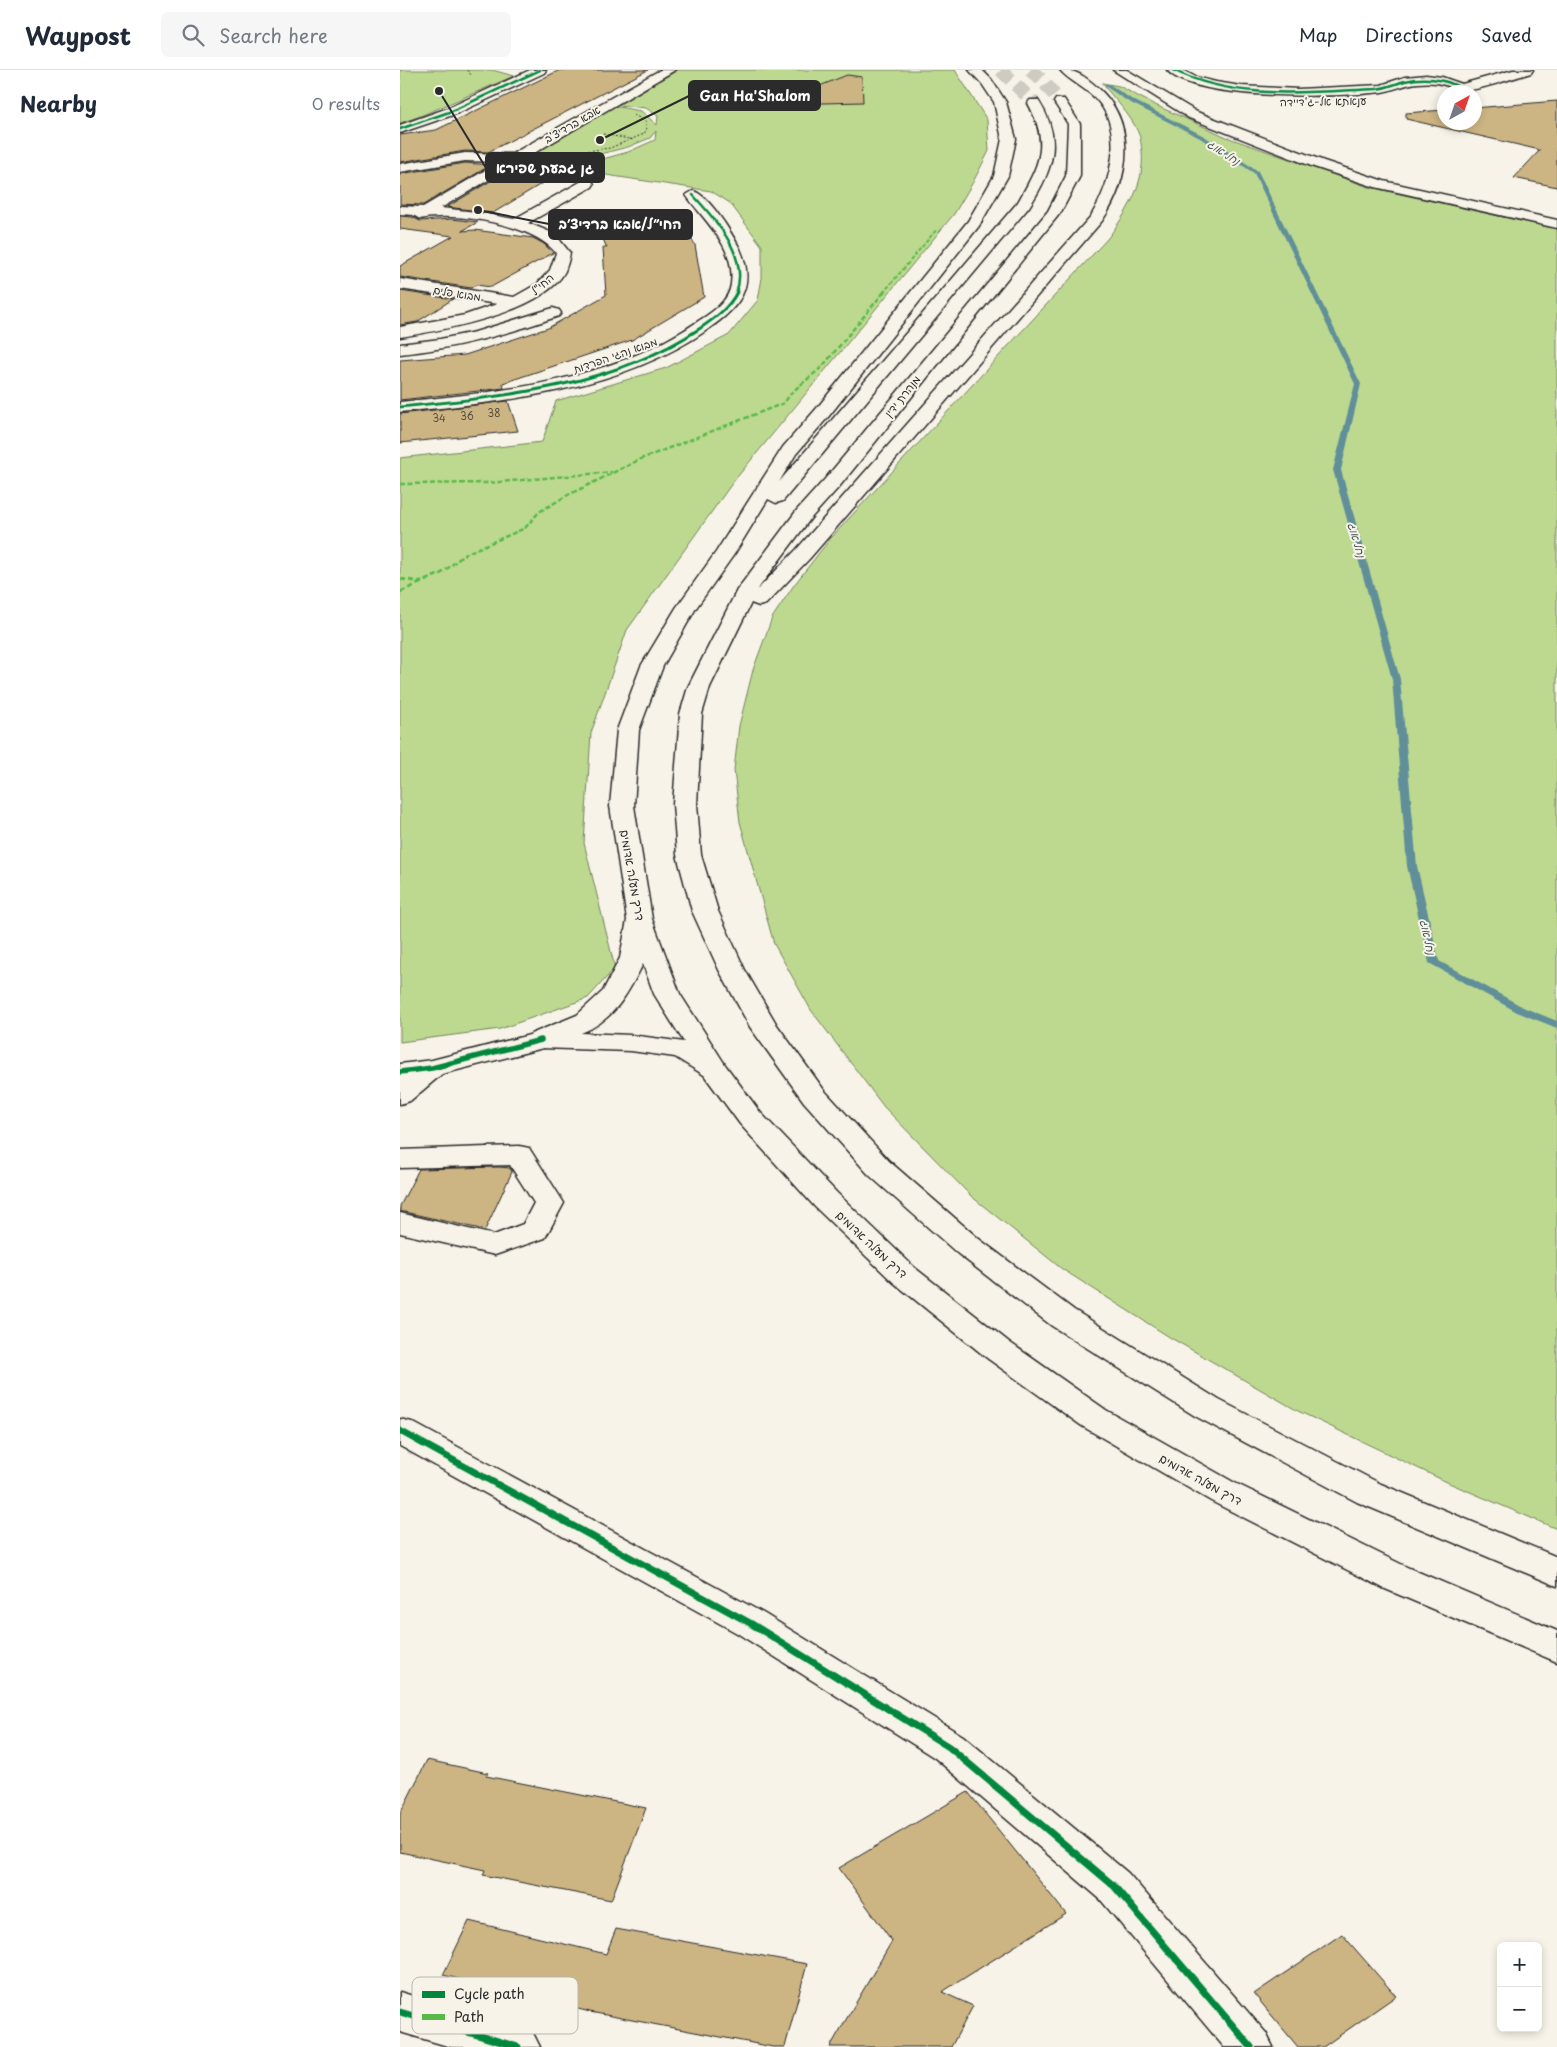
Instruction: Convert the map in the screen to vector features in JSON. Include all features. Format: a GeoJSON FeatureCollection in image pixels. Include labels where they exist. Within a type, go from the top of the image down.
{"type":"FeatureCollection","features":[{"type":"Feature","properties":{"kind":"main road"},"geometry":{"type":"LineString","coordinates":[[505,70],[534,73]]}},
{"type":"Feature","properties":{"kind":"main road","name":"אבא ברדיצ'ב"},"geometry":{"type":"LineString","coordinates":[[400,225],[425,212],[513,158],[669,70]]}},
{"type":"Feature","properties":{"kind":"main road"},"geometry":{"type":"LineString","coordinates":[[725,553],[789,451],[823,412],[974,223],[1000,176],[1009,139],[1000,102],[987,82],[975,70]]}},
{"type":"Feature","properties":{"kind":"main road"},"geometry":{"type":"LineString","coordinates":[[1066,70],[1100,97],[1110,109],[1116,124],[1118,156],[1116,175],[1107,202],[1096,218],[835,518],[740,622],[699,688],[691,714],[685,804],[689,855],[705,911],[732,970],[764,1027],[814,1096],[879,1168],[968,1246],[1063,1318],[1207,1408],[1369,1493],[1557,1572]]}},
{"type":"Feature","properties":{"kind":"main road"},"geometry":{"type":"LineString","coordinates":[[1119,70],[1193,115],[1319,164],[1380,184],[1557,224]]}},
{"type":"Feature","properties":{"kind":"main road","name":"ענאתא אל-ג'דיידה"},"geometry":{"type":"LineString","coordinates":[[1137,70],[1234,91],[1275,92],[1358,90],[1396,78],[1439,81],[1468,78],[1502,70]]}},
{"type":"Feature","properties":{"kind":"main road","name":"ענאתא אל-ג'דיידה"},"geometry":{"type":"LineString","coordinates":[[1173,70],[1196,80],[1220,86],[1275,92]]}},
{"type":"Feature","properties":{"kind":"main road","name":"ענאתא אל-ג'דיידה"},"geometry":{"type":"LineString","coordinates":[[1191,70],[1232,84],[1262,88],[1358,90]]}},
{"type":"Feature","properties":{"kind":"main road"},"geometry":{"type":"LineString","coordinates":[[1209,70],[1257,83],[1296,85],[1366,85],[1386,78],[1396,78]]}},
{"type":"Feature","properties":{"kind":"main road"},"geometry":{"type":"LineString","coordinates":[[1418,70],[1420,73],[1439,81],[1454,85]]}},
{"type":"Feature","properties":{"kind":"main road"},"geometry":{"type":"LineString","coordinates":[[1476,85],[1527,70]]}},
{"type":"Feature","properties":{"kind":"main road"},"geometry":{"type":"LineString","coordinates":[[400,129],[452,111],[534,73]]}},
{"type":"Feature","properties":{"kind":"main road","name":"ענאתא אל-ג'דיידה"},"geometry":{"type":"LineString","coordinates":[[1159,75],[1179,84],[1199,89]]}},
{"type":"Feature","properties":{"kind":"main road","name":"ענאתא אל-ג'דיידה"},"geometry":{"type":"LineString","coordinates":[[1174,84],[1250,99],[1288,103],[1354,102],[1404,96],[1398,91],[1396,78]]}},
{"type":"Feature","properties":{"kind":"main road","name":"מנהרת ידין"},"geometry":{"type":"LineString","coordinates":[[699,688],[747,590],[804,514],[832,483],[1054,212],[1073,176],[1074,124],[1060,102]]}},
{"type":"Feature","properties":{"kind":"main road"},"geometry":{"type":"LineString","coordinates":[[725,553],[792,479],[1024,204],[1038,179],[1048,151],[1048,132],[1044,119],[1034,103]]}},
{"type":"Feature","properties":{"kind":"main road"},"geometry":{"type":"LineString","coordinates":[[400,168],[465,157],[513,158]]}},
{"type":"Feature","properties":{"kind":"main road"},"geometry":{"type":"LineString","coordinates":[[515,224],[587,184]]}},
{"type":"Feature","properties":{"kind":"main road","name":"מבוא נהגי הפרדות"},"geometry":{"type":"LineString","coordinates":[[400,406],[516,393],[587,377],[641,359],[691,335],[724,310],[735,296],[739,284],[739,270],[732,250],[720,227],[693,195]]}},
{"type":"Feature","properties":{"kind":"main road","name":"החי\"ל"},"geometry":{"type":"LineString","coordinates":[[400,210],[472,216],[515,224],[546,235],[563,253],[562,260],[549,281],[540,289],[515,302],[451,323],[400,332]]}},
{"type":"Feature","properties":{"kind":"main road","name":"מבוא פלים"},"geometry":{"type":"LineString","coordinates":[[400,284],[515,302]]}},
{"type":"Feature","properties":{"kind":"main road"},"geometry":{"type":"LineString","coordinates":[[400,349],[462,342],[553,314]]}},
{"type":"Feature","properties":{"kind":"main road","name":"דרך מעלה אדומים"},"geometry":{"type":"LineString","coordinates":[[725,553],[686,608],[652,666],[628,730],[622,806],[639,919],[667,994],[714,1069],[752,1120],[826,1200],[904,1275],[998,1350],[1094,1418],[1223,1492],[1379,1569],[1557,1647]]}},
{"type":"Feature","properties":{"kind":"main road"},"geometry":{"type":"LineString","coordinates":[[400,1072],[432,1068],[541,1040],[587,1021],[614,996],[633,958],[639,919]]}},
{"type":"Feature","properties":{"kind":"main road"},"geometry":{"type":"LineString","coordinates":[[541,1040],[631,1043],[682,1050],[714,1069]]}},
{"type":"Feature","properties":{"kind":"main road"},"geometry":{"type":"LineString","coordinates":[[400,1095],[432,1068]]}},
{"type":"Feature","properties":{"kind":"main road"},"geometry":{"type":"LineString","coordinates":[[400,1159],[519,1155],[549,1204],[534,1231],[495,1245],[400,1223]]}},
{"type":"Feature","properties":{"kind":"main road"},"geometry":{"type":"LineString","coordinates":[[400,1431],[750,1623],[949,1747],[1114,1886],[1251,2047]]}},
{"type":"Feature","properties":{"kind":"main road"},"geometry":{"type":"LineString","coordinates":[[400,2012],[412,2016]]}},
{"type":"Feature","properties":{"kind":"main road"},"geometry":{"type":"LineString","coordinates":[[474,2034],[518,2047]]}},
{"type":"Feature","properties":{"kind":"green space"},"geometry":{"type":"Polygon","coordinates":[[[400,70],[492,70],[514,76],[400,123],[400,70]]]}},
{"type":"Feature","properties":{"kind":"green space"},"geometry":{"type":"Polygon","coordinates":[[[678,70],[955,70],[987,120],[989,151],[954,214],[733,482],[627,630],[591,733],[584,843],[615,968],[588,998],[500,1029],[400,1042],[400,458],[542,442],[556,401],[666,368],[729,335],[758,300],[762,278],[762,246],[730,203],[711,191],[580,171],[592,162],[628,152],[655,140],[656,131],[650,138],[628,147],[576,160],[556,170],[514,166],[613,106],[641,111],[657,125],[658,116],[646,108],[618,105],[678,70]]]}},
{"type":"Feature","properties":{"kind":"green space"},"geometry":{"type":"Polygon","coordinates":[[[1102,83],[1119,86],[1153,104],[1229,138],[1369,187],[1557,229],[1557,1529],[1449,1483],[1298,1411],[1171,1338],[1062,1269],[971,1196],[884,1107],[811,1010],[774,944],[740,822],[734,770],[739,726],[753,670],[772,618],[794,585],[830,539],[1108,238],[1122,218],[1138,187],[1141,175],[1141,142],[1131,119],[1102,83]]]}},
{"type":"Feature","properties":{"kind":"building"},"geometry":{"type":"Polygon","coordinates":[[[560,70],[648,70],[488,152],[465,151],[400,162],[400,135],[436,130],[560,70]]]}},
{"type":"Feature","properties":{"kind":"building"},"geometry":{"type":"Polygon","coordinates":[[[847,75],[862,77],[863,102],[783,104],[782,101],[847,75]]]}},
{"type":"Feature","properties":{"kind":"building"},"geometry":{"type":"Polygon","coordinates":[[[1557,101],[1557,187],[1514,178],[1540,150],[1454,130],[1482,130],[1482,107],[1557,101]]]}},
{"type":"Feature","properties":{"kind":"building"},"geometry":{"type":"Polygon","coordinates":[[[1437,111],[1437,126],[1406,119],[1406,113],[1437,111]]]}},
{"type":"Feature","properties":{"kind":"building"},"geometry":{"type":"Polygon","coordinates":[[[465,163],[491,165],[423,205],[400,204],[400,174],[465,163]]]}},
{"type":"Feature","properties":{"kind":"building"},"geometry":{"type":"Polygon","coordinates":[[[514,167],[561,172],[493,213],[447,207],[514,167]]]}},
{"type":"Feature","properties":{"kind":"building"},"geometry":{"type":"Polygon","coordinates":[[[679,214],[695,245],[704,297],[632,340],[503,383],[504,388],[400,400],[400,360],[465,355],[548,328],[606,295],[603,247],[607,248],[602,237],[601,220],[679,214]]]}},
{"type":"Feature","properties":{"kind":"building"},"geometry":{"type":"Polygon","coordinates":[[[400,216],[412,217],[420,221],[452,219],[478,222],[462,231],[475,230],[533,238],[544,244],[553,253],[491,287],[476,285],[471,288],[400,277],[400,266],[453,236],[400,229],[400,216]]]}},
{"type":"Feature","properties":{"kind":"building"},"geometry":{"type":"Polygon","coordinates":[[[400,291],[453,299],[417,322],[400,325],[400,291]]]}},
{"type":"Feature","properties":{"kind":"building"},"geometry":{"type":"Polygon","coordinates":[[[508,401],[518,431],[400,443],[400,414],[508,401]]]}},
{"type":"Feature","properties":{"kind":"building"},"geometry":{"type":"Polygon","coordinates":[[[510,1168],[512,1172],[485,1230],[400,1211],[400,1206],[419,1169],[510,1168]]]}},
{"type":"Feature","properties":{"kind":"building"},"geometry":{"type":"Polygon","coordinates":[[[427,1760],[488,1773],[486,1776],[646,1808],[611,1900],[483,1875],[485,1870],[400,1852],[400,1814],[427,1760]]]}},
{"type":"Feature","properties":{"kind":"building"},"geometry":{"type":"Polygon","coordinates":[[[968,1792],[1066,1914],[942,1992],[973,2006],[951,2047],[830,2047],[892,1941],[839,1868],[968,1792]]]}},
{"type":"Feature","properties":{"kind":"building"},"geometry":{"type":"Polygon","coordinates":[[[469,1921],[606,1954],[616,1929],[807,1964],[785,2047],[773,2047],[578,2009],[578,1977],[451,1977],[443,1975],[469,1921]]]}},
{"type":"Feature","properties":{"kind":"building"},"geometry":{"type":"Polygon","coordinates":[[[1342,1934],[1396,1996],[1323,2047],[1298,2047],[1254,1994],[1342,1934]]]}},
{"type":"Feature","properties":{"kind":"waterway","name":"נחל אוג"},"geometry":{"type":"LineString","coordinates":[[1107,85],[1129,100],[1202,137],[1256,172],[1358,384],[1337,470],[1396,679],[1412,866],[1434,963],[1521,1010],[1557,1025]]}},
{"type":"Feature","properties":{"kind":"tunnel"},"geometry":{"type":"LineString","coordinates":[[1001,70],[1034,103]]}},
{"type":"Feature","properties":{"kind":"tunnel"},"geometry":{"type":"LineString","coordinates":[[1030,70],[1043,81],[1060,102]]}},
{"type":"Feature","properties":{"kind":"marked path"},"geometry":{"type":"LineString","coordinates":[[400,592],[442,573],[465,554],[525,528],[539,512],[566,496],[641,459],[784,403],[792,392],[822,367],[925,241],[937,229]]}},
{"type":"Feature","properties":{"kind":"marked path"},"geometry":{"type":"LineString","coordinates":[[400,484],[488,483],[612,472]]}},
{"type":"Feature","properties":{"kind":"marked path"},"geometry":{"type":"LineString","coordinates":[[400,579],[422,582]]}},
{"type":"Feature","properties":{"kind":"cycle path"},"geometry":{"type":"LineString","coordinates":[[400,129],[452,111],[540,70]]}},
{"type":"Feature","properties":{"kind":"cycle path"},"geometry":{"type":"LineString","coordinates":[[1173,70],[1192,79],[1215,86],[1269,92],[1325,92],[1378,89],[1419,79],[1442,80],[1456,85]]}},
{"type":"Feature","properties":{"kind":"cycle path"},"geometry":{"type":"LineString","coordinates":[[400,407],[521,392],[606,372],[646,358],[682,340],[713,319],[726,308],[736,294],[739,283],[739,271],[736,259],[725,235],[693,195]]}},
{"type":"Feature","properties":{"kind":"cycle path"},"geometry":{"type":"LineString","coordinates":[[400,1072],[432,1068],[541,1040]]}},
{"type":"Feature","properties":{"kind":"cycle path"},"geometry":{"type":"LineString","coordinates":[[400,1431],[750,1623],[949,1747],[1114,1886],[1251,2047]]}},
{"type":"Feature","properties":{"kind":"cycle path"},"geometry":{"type":"LineString","coordinates":[[400,2012],[412,2016]]}},
{"type":"Feature","properties":{"kind":"cycle path"},"geometry":{"type":"LineString","coordinates":[[474,2034],[518,2047]]}},
{"type":"Feature","properties":{"kind":"place","name":"גן גבעת שפירא"},"geometry":{"type":"Point","coordinates":[439,91]}},
{"type":"Feature","properties":{"kind":"place","name":"Gan Ha'Shalom"},"geometry":{"type":"Point","coordinates":[600,140]}},
{"type":"Feature","properties":{"kind":"place","name":"החי״ל/אבא ברדיצ׳ב"},"geometry":{"type":"Point","coordinates":[478,210]}}]}
